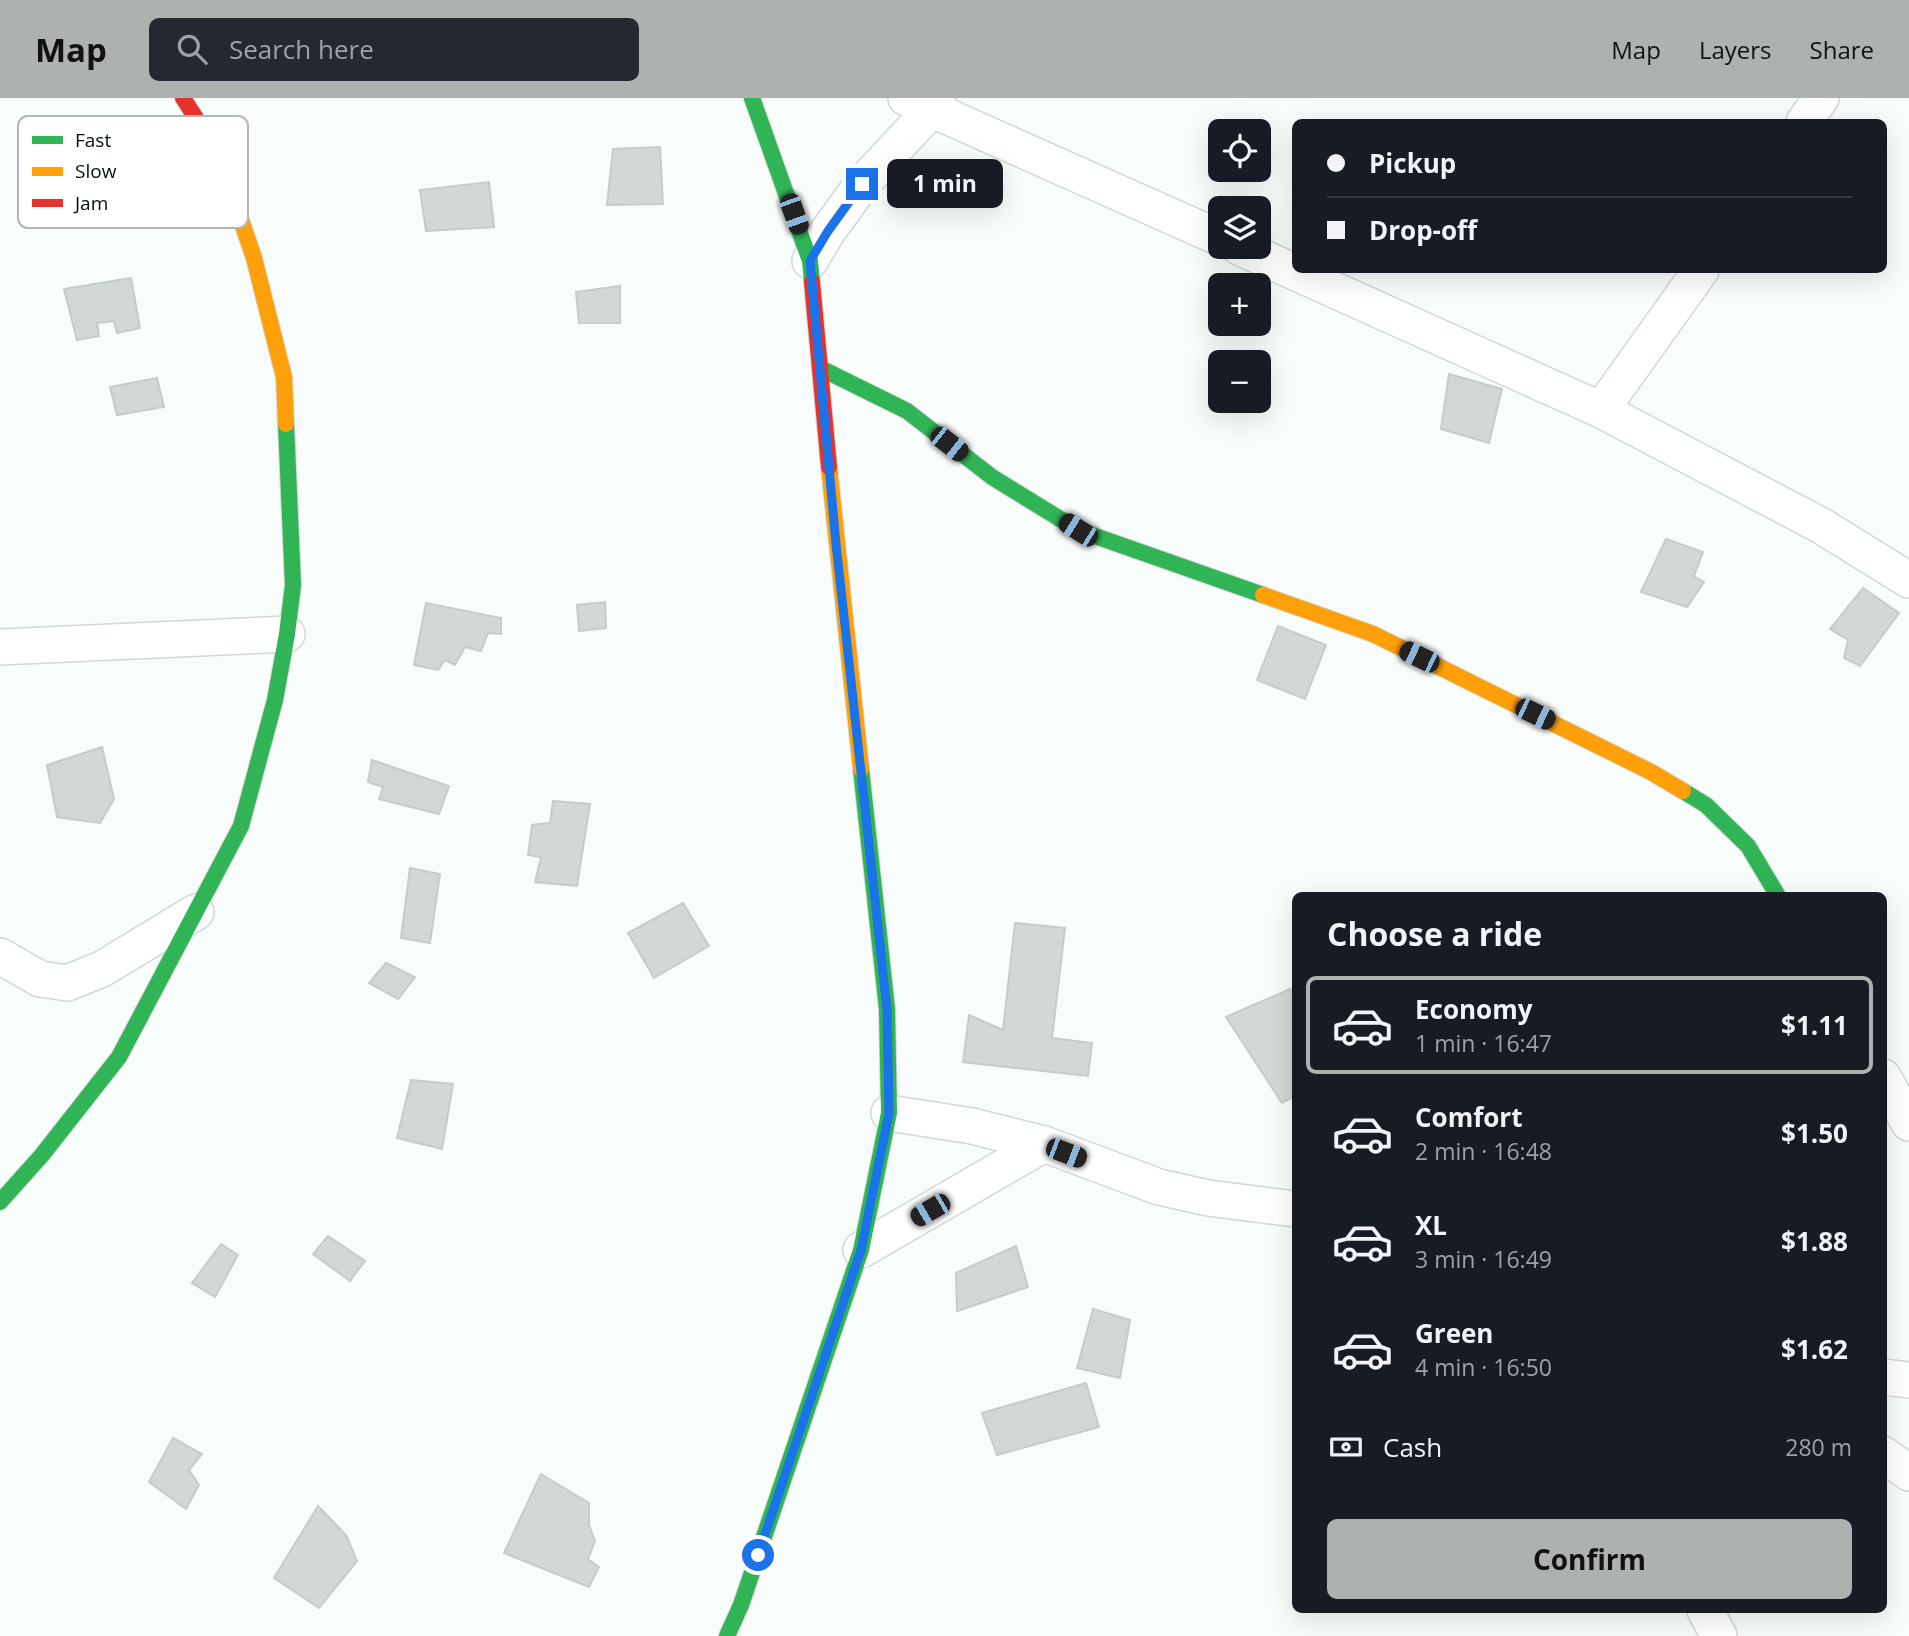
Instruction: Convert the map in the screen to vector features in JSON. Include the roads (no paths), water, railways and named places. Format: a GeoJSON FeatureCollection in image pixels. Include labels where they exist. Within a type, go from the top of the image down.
{"type":"FeatureCollection","features":[{"type":"Feature","properties":{"kind":"street"},"geometry":{"type":"LineString","coordinates":[[183,98],[195,116]]}},
{"type":"Feature","properties":{"kind":"street"},"geometry":{"type":"LineString","coordinates":[[727,1636],[741,1605],[861,1250],[889,1113],[887,1009],[838,558],[810,261],[752,98]]}},
{"type":"Feature","properties":{"kind":"street"},"geometry":{"type":"LineString","coordinates":[[1806,119],[1821,98]]}},
{"type":"Feature","properties":{"kind":"street"},"geometry":{"type":"LineString","coordinates":[[810,261],[862,184],[926,102],[1208,232]]}},
{"type":"Feature","properties":{"kind":"street"},"geometry":{"type":"LineString","coordinates":[[0,1202],[42,1155],[119,1058],[241,826],[275,700],[293,585],[284,377],[244,228]]}},
{"type":"Feature","properties":{"kind":"street"},"geometry":{"type":"LineString","coordinates":[[1266,259],[1292,271]]}},
{"type":"Feature","properties":{"kind":"street"},"geometry":{"type":"LineString","coordinates":[[1297,273],[1601,410],[1820,524],[1909,580]]}},
{"type":"Feature","properties":{"kind":"street"},"geometry":{"type":"LineString","coordinates":[[1601,410],[1699,273]]}},
{"type":"Feature","properties":{"kind":"street"},"geometry":{"type":"LineString","coordinates":[[820,368],[907,411],[992,477],[1078,530],[1373,634],[1651,772],[1706,805],[1748,846],[1776,892]]}},
{"type":"Feature","properties":{"kind":"street"},"geometry":{"type":"LineString","coordinates":[[0,648],[287,634]]}},
{"type":"Feature","properties":{"kind":"street"},"geometry":{"type":"LineString","coordinates":[[0,956],[40,979],[67,983],[103,969],[196,912]]}},
{"type":"Feature","properties":{"kind":"street"},"geometry":{"type":"LineString","coordinates":[[1887,1084],[1909,1123]]}},
{"type":"Feature","properties":{"kind":"street"},"geometry":{"type":"LineString","coordinates":[[889,1113],[972,1126],[1044,1144],[1159,1187],[1208,1198],[1292,1209]]}},
{"type":"Feature","properties":{"kind":"street"},"geometry":{"type":"LineString","coordinates":[[861,1250],[1044,1144]]}},
{"type":"Feature","properties":{"kind":"street"},"geometry":{"type":"LineString","coordinates":[[1887,1377],[1909,1380]]}},
{"type":"Feature","properties":{"kind":"street"},"geometry":{"type":"LineString","coordinates":[[1887,1457],[1909,1473]]}},
{"type":"Feature","properties":{"kind":"street"},"geometry":{"type":"LineString","coordinates":[[1707,1613],[1719,1636]]}}]}
